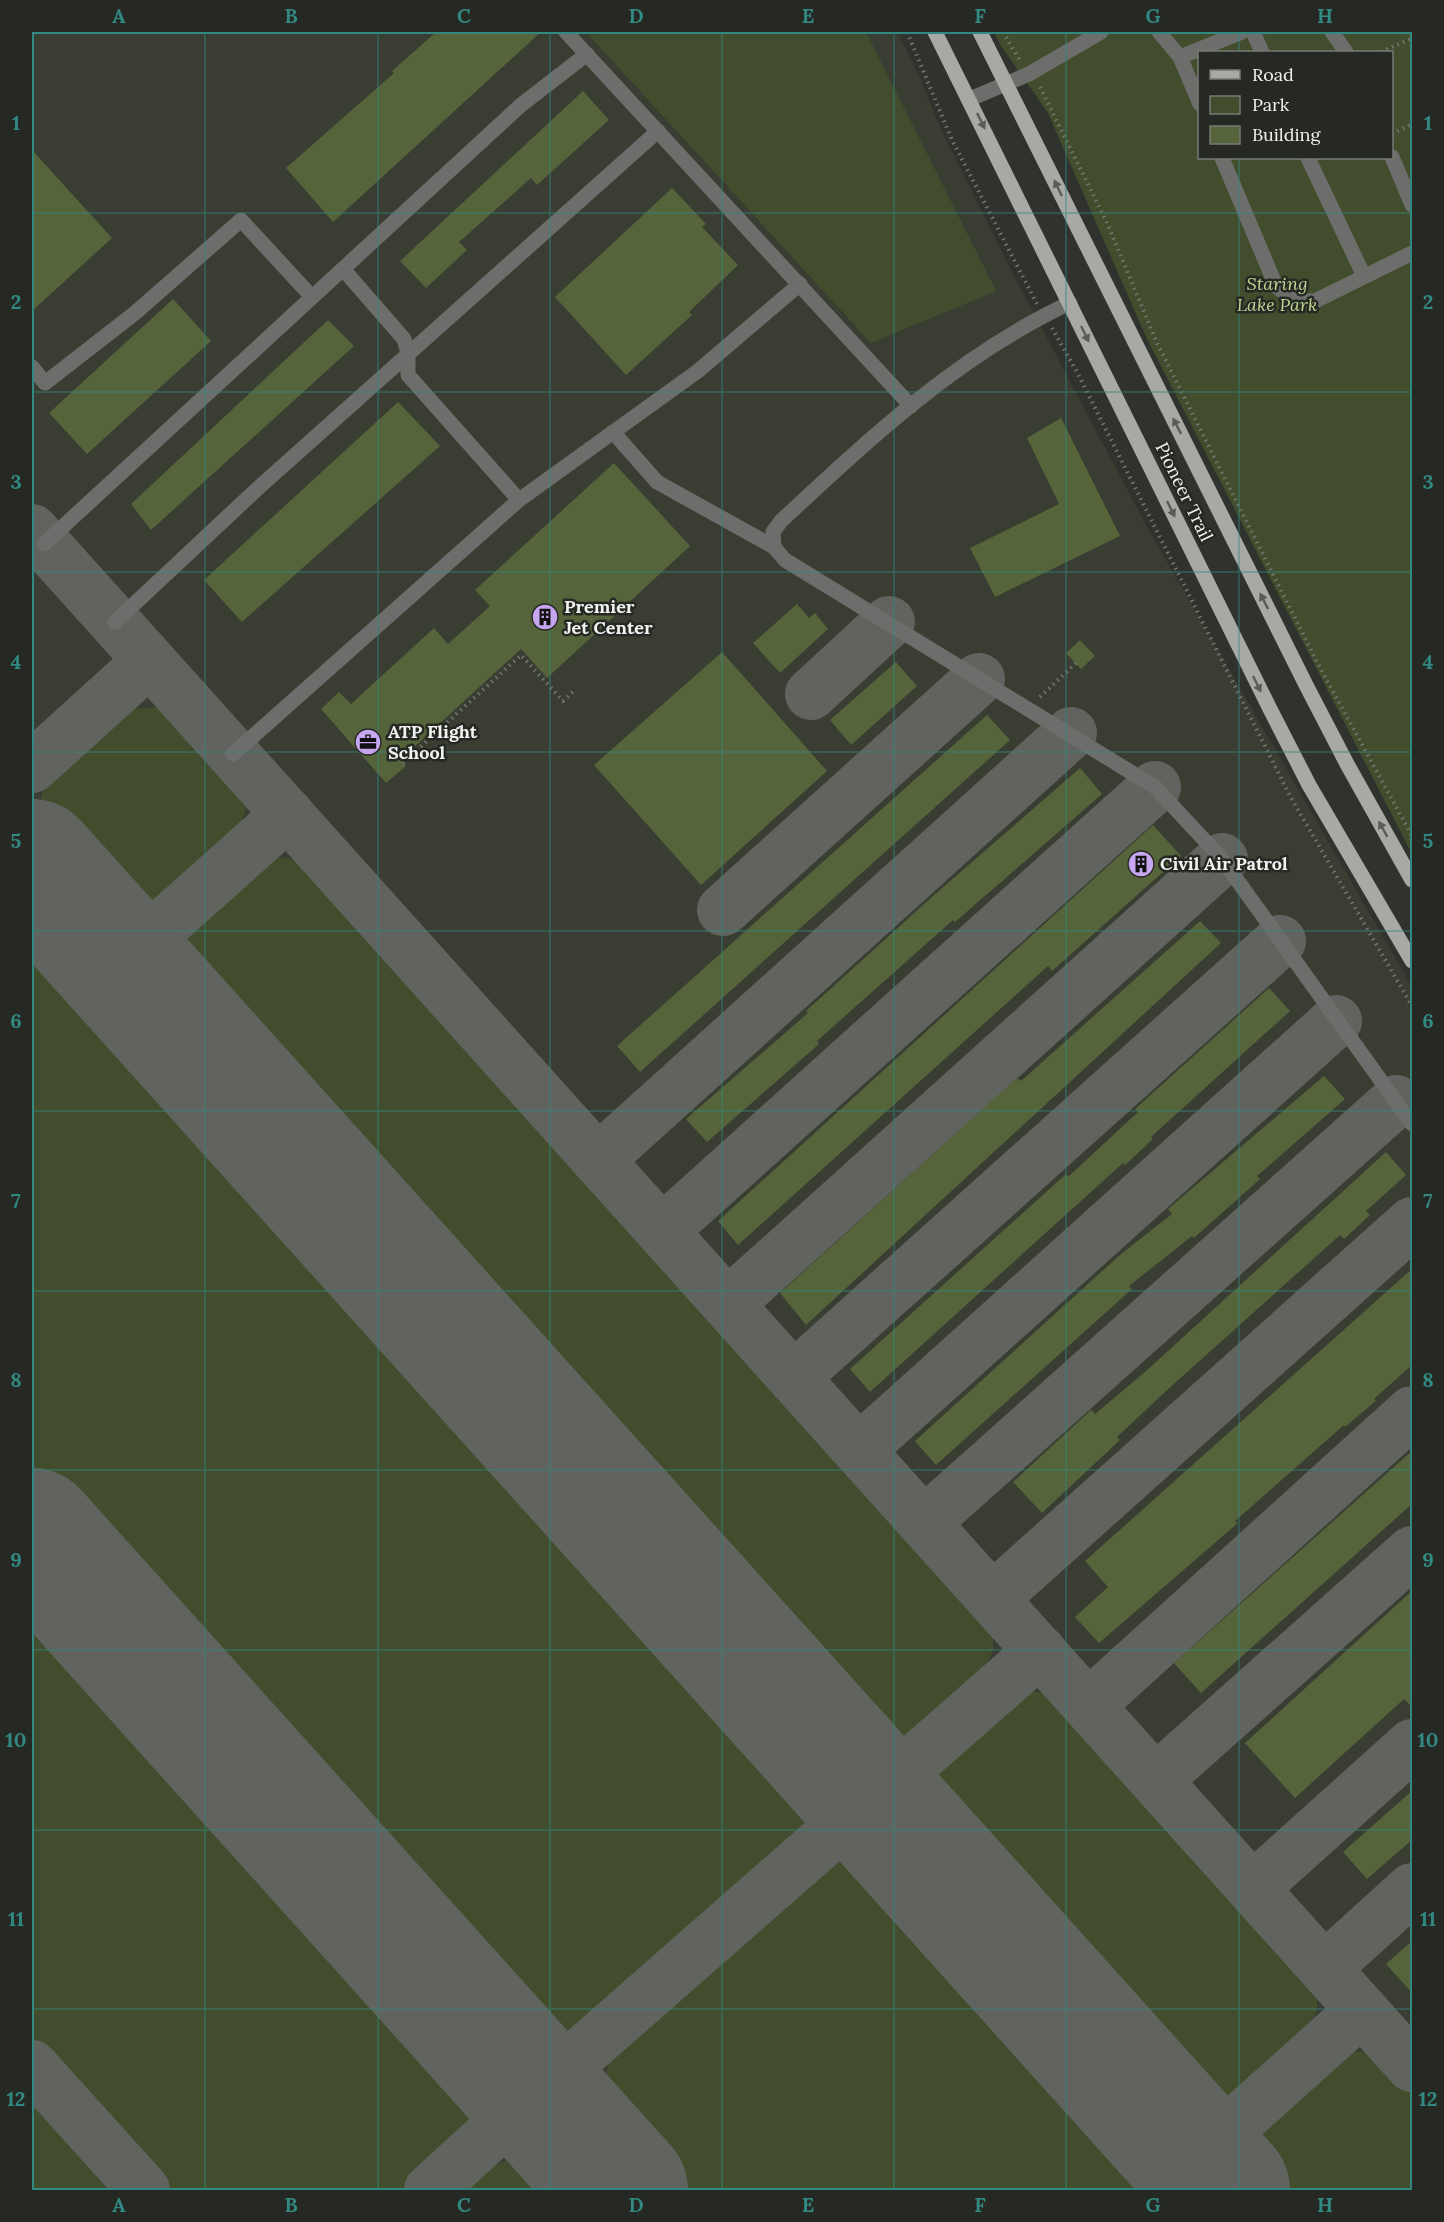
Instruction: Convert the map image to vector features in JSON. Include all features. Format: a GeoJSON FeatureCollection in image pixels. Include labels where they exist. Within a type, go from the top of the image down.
{"type":"FeatureCollection","features":[{"type":"Feature","properties":{"kind":"main road","name":"Pioneer Trail"},"geometry":{"type":"LineString","coordinates":[[935,32],[1299,766],[1413,961]]}},
{"type":"Feature","properties":{"kind":"main road","name":"Pioneer Trail"},"geometry":{"type":"LineString","coordinates":[[980,32],[1306,685],[1347,764],[1413,880]]}},
{"type":"Feature","properties":{"kind":"lane"},"geometry":{"type":"LineString","coordinates":[[567,32],[911,406]]}},
{"type":"Feature","properties":{"kind":"lane"},"geometry":{"type":"LineString","coordinates":[[970,99],[1029,74],[1101,32]]}},
{"type":"Feature","properties":{"kind":"lane"},"geometry":{"type":"LineString","coordinates":[[1159,32],[1180,57],[1198,100]]}},
{"type":"Feature","properties":{"kind":"lane"},"geometry":{"type":"LineString","coordinates":[[1180,57],[1242,32]]}},
{"type":"Feature","properties":{"kind":"lane"},"geometry":{"type":"LineString","coordinates":[[1253,32],[1262,51]]}},
{"type":"Feature","properties":{"kind":"lane"},"geometry":{"type":"LineString","coordinates":[[1332,32],[1345,51]]}},
{"type":"Feature","properties":{"kind":"lane"},"geometry":{"type":"LineString","coordinates":[[44,544],[521,105],[587,54]]}},
{"type":"Feature","properties":{"kind":"lane"},"geometry":{"type":"LineString","coordinates":[[115,622],[408,353],[658,130]]}},
{"type":"Feature","properties":{"kind":"lane"},"geometry":{"type":"LineString","coordinates":[[1222,159],[1276,286],[1285,295],[1305,302],[1315,301],[1413,253]]}},
{"type":"Feature","properties":{"kind":"lane"},"geometry":{"type":"LineString","coordinates":[[1308,159],[1364,276]]}},
{"type":"Feature","properties":{"kind":"lane"},"geometry":{"type":"LineString","coordinates":[[1393,159],[1413,205]]}},
{"type":"Feature","properties":{"kind":"lane"},"geometry":{"type":"LineString","coordinates":[[32,367],[45,382],[135,314],[242,220],[312,297]]}},
{"type":"Feature","properties":{"kind":"lane"},"geometry":{"type":"LineString","coordinates":[[343,269],[404,339],[408,353],[408,375],[519,500]]}},
{"type":"Feature","properties":{"kind":"lane"},"geometry":{"type":"LineString","coordinates":[[233,754],[519,500],[698,371],[800,284]]}},
{"type":"Feature","properties":{"kind":"lane"},"geometry":{"type":"LineString","coordinates":[[774,547],[773,532],[781,521],[911,406],[979,353],[1044,315],[1070,303]]}},
{"type":"Feature","properties":{"kind":"lane"},"geometry":{"type":"LineString","coordinates":[[613,432],[657,482],[774,547],[785,560],[1155,787],[1222,859],[1413,1124]]}},
{"type":"Feature","properties":{"kind":"path"},"geometry":{"type":"LineString","coordinates":[[907,32],[952,140],[1021,277],[1078,374],[1290,796],[1413,1006]]}},
{"type":"Feature","properties":{"kind":"path"},"geometry":{"type":"LineString","coordinates":[[1003,32],[1029,74],[1044,91],[1108,225],[1158,343],[1312,652],[1413,836]]}},
{"type":"Feature","properties":{"kind":"path"},"geometry":{"type":"LineString","coordinates":[[1383,51],[1413,38]]}},
{"type":"Feature","properties":{"kind":"path"},"geometry":{"type":"LineString","coordinates":[[1393,134],[1413,124]]}},
{"type":"Feature","properties":{"kind":"path"},"geometry":{"type":"LineString","coordinates":[[403,763],[521,655],[563,701],[575,690]]}},
{"type":"Feature","properties":{"kind":"path"},"geometry":{"type":"LineString","coordinates":[[1028,708],[1076,663]]}},
{"type":"Feature","properties":{"kind":"shaded area"},"geometry":{"type":"Polygon","coordinates":[[[32,32],[897,32],[918,73],[938,123],[1012,272],[1146,525],[1412,987],[1412,2190],[32,2190],[32,32]]]}},
{"type":"Feature","properties":{"kind":"green space"},"geometry":{"type":"Polygon","coordinates":[[[586,32],[866,32],[996,291],[871,343],[586,32]]]}},
{"type":"Feature","properties":{"kind":"green space","name":"Staring Lake Park"},"geometry":{"type":"Polygon","coordinates":[[[994,32],[1412,32],[1412,854],[1146,337],[1048,113],[1001,46],[994,32]]]}},
{"type":"Feature","properties":{"kind":"green space"},"geometry":{"type":"Polygon","coordinates":[[[160,707],[179,718],[233,778],[246,807],[239,834],[163,902],[137,908],[110,898],[49,829],[41,809],[42,792],[53,774],[127,709],[160,707]]]}},
{"type":"Feature","properties":{"kind":"green space"},"geometry":{"type":"Polygon","coordinates":[[[276,858],[298,859],[313,867],[983,1612],[993,1630],[993,1650],[986,1667],[915,1731],[901,1740],[884,1742],[863,1734],[185,981],[179,963],[181,949],[188,934],[200,918],[232,888],[276,858]]]}},
{"type":"Feature","properties":{"kind":"green space"},"geometry":{"type":"Polygon","coordinates":[[[32,911],[809,1778],[815,1799],[805,1832],[585,2025],[572,2030],[559,2031],[537,2027],[32,1465],[32,911]]]}},
{"type":"Feature","properties":{"kind":"green space"},"geometry":{"type":"Polygon","coordinates":[[[32,1599],[471,2090],[476,2109],[464,2136],[441,2161],[406,2190],[168,2190],[32,2038],[32,1599]]]}},
{"type":"Feature","properties":{"kind":"green space"},"geometry":{"type":"Polygon","coordinates":[[[1027,1692],[1044,1692],[1064,1703],[1305,1971],[1312,1985],[1317,1999],[1317,2009],[1313,2019],[1273,2061],[1240,2088],[1226,2096],[1208,2100],[1185,2093],[931,1809],[929,1777],[935,1765],[1012,1696],[1027,1692]]]}},
{"type":"Feature","properties":{"kind":"green space"},"geometry":{"type":"Polygon","coordinates":[[[848,1851],[873,1854],[891,1869],[1180,2190],[684,2190],[608,2107],[604,2085],[608,2065],[621,2045],[827,1862],[848,1851]]]}},
{"type":"Feature","properties":{"kind":"green space"},"geometry":{"type":"Polygon","coordinates":[[[1367,2051],[1387,2060],[1412,2088],[1412,2190],[1272,2190],[1252,2168],[1249,2150],[1251,2135],[1261,2118],[1328,2060],[1347,2052],[1367,2051]]]}},
{"type":"Feature","properties":{"kind":"green space"},"geometry":{"type":"Polygon","coordinates":[[[32,2093],[98,2168],[106,2190],[32,2190],[32,2093]]]}},
{"type":"Feature","properties":{"kind":"green space"},"geometry":{"type":"Polygon","coordinates":[[[524,2158],[544,2170],[563,2190],[461,2190],[496,2164],[524,2158]]]}},
{"type":"Feature","properties":{"kind":"building"},"geometry":{"type":"Polygon","coordinates":[[[436,32],[541,32],[333,222],[286,168],[394,73],[392,71],[436,32]]]}},
{"type":"Feature","properties":{"kind":"building"},"geometry":{"type":"Polygon","coordinates":[[[583,91],[609,120],[537,185],[531,178],[459,242],[467,250],[426,288],[400,261],[583,91]]]}},
{"type":"Feature","properties":{"kind":"building"},"geometry":{"type":"Polygon","coordinates":[[[32,150],[112,238],[32,311],[32,150]]]}},
{"type":"Feature","properties":{"kind":"building"},"geometry":{"type":"Polygon","coordinates":[[[672,188],[706,224],[702,227],[738,265],[689,312],[692,315],[626,375],[555,297],[672,188]]]}},
{"type":"Feature","properties":{"kind":"building"},"geometry":{"type":"Polygon","coordinates":[[[173,299],[211,341],[87,454],[49,413],[173,299]]]}},
{"type":"Feature","properties":{"kind":"building"},"geometry":{"type":"Polygon","coordinates":[[[328,320],[354,346],[151,530],[131,504],[328,320]]]}},
{"type":"Feature","properties":{"kind":"building"},"geometry":{"type":"Polygon","coordinates":[[[398,402],[440,446],[242,622],[204,580],[398,402]]]}},
{"type":"Feature","properties":{"kind":"building"},"geometry":{"type":"Polygon","coordinates":[[[1061,418],[1120,536],[995,597],[970,548],[1059,504],[1027,438],[1061,418]]]}},
{"type":"Feature","properties":{"kind":"building","name":"Premier Jet Center"},"geometry":{"type":"Polygon","coordinates":[[[614,463],[690,546],[547,678],[521,649],[400,760],[406,766],[386,783],[321,709],[339,692],[351,704],[434,628],[448,644],[490,606],[475,590],[614,463]]]}},
{"type":"Feature","properties":{"kind":"building"},"geometry":{"type":"Polygon","coordinates":[[[797,604],[809,618],[815,613],[828,629],[780,673],[753,643],[797,604]]]}},
{"type":"Feature","properties":{"kind":"building"},"geometry":{"type":"Polygon","coordinates":[[[1080,640],[1095,656],[1081,669],[1066,653],[1080,640]]]}},
{"type":"Feature","properties":{"kind":"building"},"geometry":{"type":"Polygon","coordinates":[[[722,652],[827,771],[701,885],[594,765],[722,652]]]}},
{"type":"Feature","properties":{"kind":"building"},"geometry":{"type":"Polygon","coordinates":[[[896,662],[917,686],[851,745],[830,720],[896,662]]]}},
{"type":"Feature","properties":{"kind":"building"},"geometry":{"type":"Polygon","coordinates":[[[987,715],[1010,740],[640,1072],[617,1046],[987,715]]]}},
{"type":"Feature","properties":{"kind":"building"},"geometry":{"type":"Polygon","coordinates":[[[1080,768],[1102,794],[955,922],[953,920],[817,1041],[819,1044],[707,1142],[686,1119],[808,1013],[806,1011],[933,896],[1080,768]]]}},
{"type":"Feature","properties":{"kind":"building"},"geometry":{"type":"Polygon","coordinates":[[[1153,825],[1181,856],[1052,971],[1048,966],[738,1245],[718,1221],[1153,825]]]}},
{"type":"Feature","properties":{"kind":"building"},"geometry":{"type":"Polygon","coordinates":[[[1200,921],[1221,943],[806,1325],[780,1293],[1017,1078],[1021,1081],[1200,921]]]}},
{"type":"Feature","properties":{"kind":"building"},"geometry":{"type":"Polygon","coordinates":[[[1269,988],[1290,1011],[1151,1137],[1153,1139],[1125,1165],[1123,1163],[870,1392],[850,1369],[1066,1174],[1068,1177],[1138,1112],[1135,1109],[1269,988]]]}},
{"type":"Feature","properties":{"kind":"building"},"geometry":{"type":"Polygon","coordinates":[[[1324,1076],[1345,1099],[1257,1176],[1260,1179],[1194,1238],[1192,1236],[1129,1286],[1132,1289],[936,1465],[915,1441],[1121,1254],[1172,1214],[1168,1209],[1324,1076]]]}},
{"type":"Feature","properties":{"kind":"building"},"geometry":{"type":"Polygon","coordinates":[[[1386,1152],[1406,1175],[1366,1211],[1370,1215],[1344,1239],[1340,1235],[1165,1392],[1117,1437],[1120,1440],[1042,1513],[1013,1482],[1091,1410],[1095,1414],[1146,1371],[1386,1152]]]}},
{"type":"Feature","properties":{"kind":"building"},"geometry":{"type":"Polygon","coordinates":[[[1413,1268],[1413,1364],[1374,1399],[1376,1401],[1345,1427],[1344,1425],[1235,1521],[1238,1523],[1099,1643],[1075,1617],[1108,1587],[1085,1561],[1413,1268]]]}},
{"type":"Feature","properties":{"kind":"building"},"geometry":{"type":"Polygon","coordinates":[[[1413,1450],[1413,1503],[1201,1693],[1174,1663],[1413,1450]]]}},
{"type":"Feature","properties":{"kind":"building"},"geometry":{"type":"Polygon","coordinates":[[[1413,1590],[1413,1708],[1404,1699],[1295,1798],[1245,1743],[1413,1590]]]}},
{"type":"Feature","properties":{"kind":"building"},"geometry":{"type":"Polygon","coordinates":[[[1413,1790],[1413,1839],[1367,1879],[1343,1852],[1413,1790]]]}},
{"type":"Feature","properties":{"kind":"building"},"geometry":{"type":"Polygon","coordinates":[[[1413,1940],[1413,1994],[1386,1964],[1413,1940]]]}},
{"type":"Feature","properties":{"kind":"taxiway"},"geometry":{"type":"LineString","coordinates":[[32,530],[1412,2066]]}},
{"type":"Feature","properties":{"kind":"taxiway"},"geometry":{"type":"LineString","coordinates":[[811,694],[889,622]]}},
{"type":"Feature","properties":{"kind":"taxiway"},"geometry":{"type":"LineString","coordinates":[[32,767],[149,661]]}},
{"type":"Feature","properties":{"kind":"taxiway"},"geometry":{"type":"LineString","coordinates":[[723,910],[979,679]]}},
{"type":"Feature","properties":{"kind":"taxiway"},"geometry":{"type":"LineString","coordinates":[[598,1160],[1071,733]]}},
{"type":"Feature","properties":{"kind":"taxiway"},"geometry":{"type":"LineString","coordinates":[[662,1231],[1155,787]]}},
{"type":"Feature","properties":{"kind":"taxiway"},"geometry":{"type":"LineString","coordinates":[[120,964],[288,814]]}},
{"type":"Feature","properties":{"kind":"taxiway"},"geometry":{"type":"LineString","coordinates":[[728,1304],[1222,859]]}},
{"type":"Feature","properties":{"kind":"taxiway"},"geometry":{"type":"LineString","coordinates":[[794,1377],[1280,941]]}},
{"type":"Feature","properties":{"kind":"taxiway"},"geometry":{"type":"LineString","coordinates":[[859,1450],[1336,1021]]}},
{"type":"Feature","properties":{"kind":"taxiway"},"geometry":{"type":"LineString","coordinates":[[925,1522],[1396,1101]]}},
{"type":"Feature","properties":{"kind":"taxiway"},"geometry":{"type":"LineString","coordinates":[[993,1598],[1412,1223]]}},
{"type":"Feature","properties":{"kind":"taxiway"},"geometry":{"type":"LineString","coordinates":[[1089,1705],[1412,1412]]}},
{"type":"Feature","properties":{"kind":"taxiway"},"geometry":{"type":"LineString","coordinates":[[1156,1780],[1412,1552]]}},
{"type":"Feature","properties":{"kind":"taxiway"},"geometry":{"type":"LineString","coordinates":[[430,2190],[535,2094],[1040,1651]]}},
{"type":"Feature","properties":{"kind":"taxiway"},"geometry":{"type":"LineString","coordinates":[[1253,1888],[1412,1745]]}},
{"type":"Feature","properties":{"kind":"taxiway"},"geometry":{"type":"LineString","coordinates":[[1325,1968],[1412,1889]]}},
{"type":"Feature","properties":{"kind":"taxiway"},"geometry":{"type":"LineString","coordinates":[[1196,2159],[1362,2010]]}},
{"type":"Feature","properties":{"kind":"taxiway"},"geometry":{"type":"LineString","coordinates":[[32,2066],[144,2190]]}},
{"type":"Feature","properties":{"kind":"runway"},"geometry":{"type":"LineString","coordinates":[[32,865],[1224,2190]]}},
{"type":"Feature","properties":{"kind":"runway"},"geometry":{"type":"LineString","coordinates":[[32,1534],[622,2190]]}},
{"type":"Feature","properties":{"kind":"place","name":"Premier Jet Center"},"geometry":{"type":"Point","coordinates":[545,617]}},
{"type":"Feature","properties":{"kind":"place","name":"ATP Flight School"},"geometry":{"type":"Point","coordinates":[368,742]}},
{"type":"Feature","properties":{"kind":"place","name":"Civil Air Patrol"},"geometry":{"type":"Point","coordinates":[1141,864]}}]}
